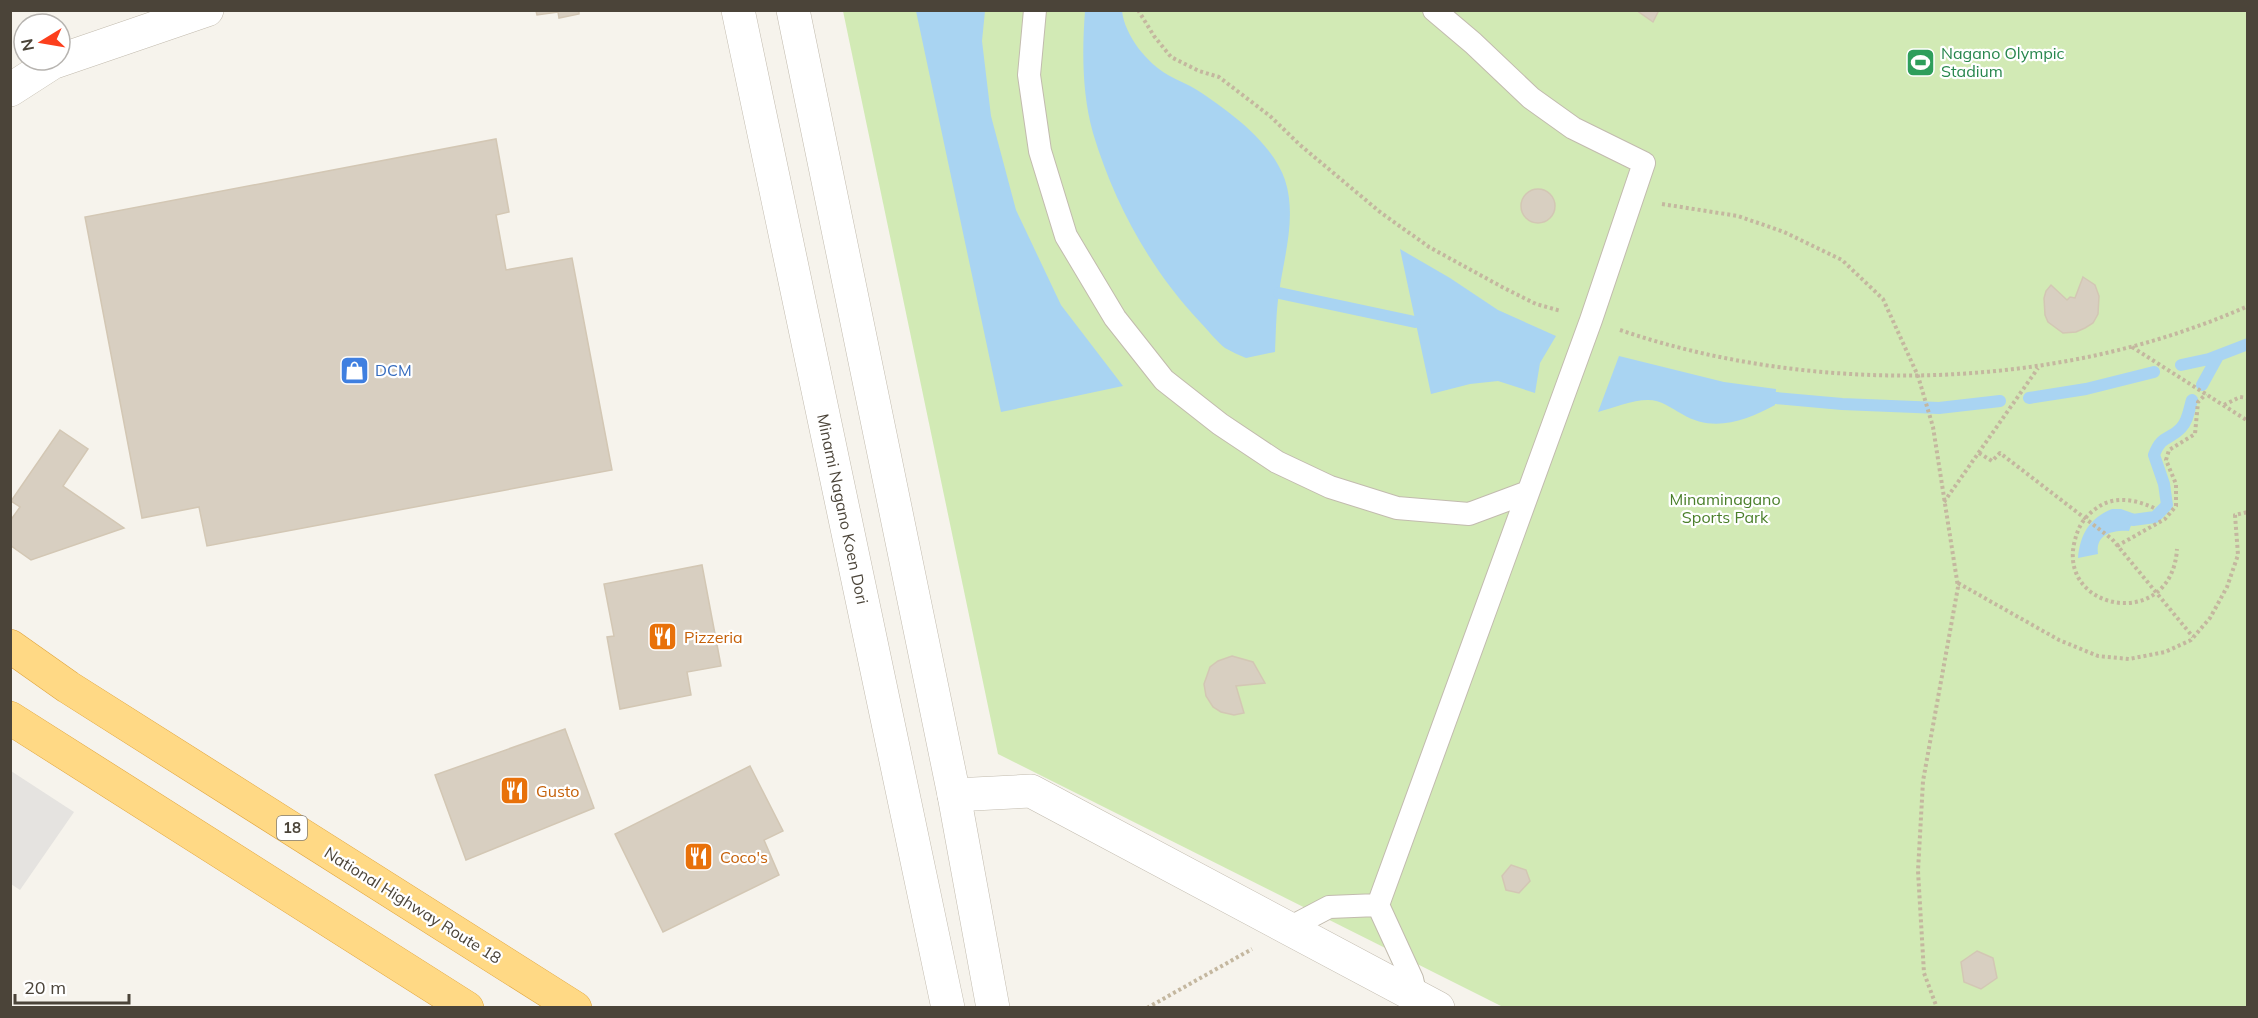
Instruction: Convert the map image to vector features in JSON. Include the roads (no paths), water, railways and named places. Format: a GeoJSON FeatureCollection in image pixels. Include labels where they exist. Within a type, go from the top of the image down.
{"type":"FeatureCollection","features":[{"type":"Feature","properties":{"kind":"highway","name":"National Highway Route 18"},"geometry":{"type":"LineString","coordinates":[[10,646],[68,687],[575,1008]]}},
{"type":"Feature","properties":{"kind":"highway"},"geometry":{"type":"LineString","coordinates":[[10,718],[467,1008]]}},
{"type":"Feature","properties":{"kind":"street"},"geometry":{"type":"LineString","coordinates":[[10,90],[52,63],[207,10]]}},
{"type":"Feature","properties":{"kind":"street","name":"Minami Nagano Koen Dori"},"geometry":{"type":"LineString","coordinates":[[738,10],[948,1008]]}},
{"type":"Feature","properties":{"kind":"street"},"geometry":{"type":"LineString","coordinates":[[793,10],[954,795],[993,1008]]}},
{"type":"Feature","properties":{"kind":"street"},"geometry":{"type":"LineString","coordinates":[[954,795],[1031,791],[1427,1002]]}},
{"type":"Feature","properties":{"kind":"lane"},"geometry":{"type":"LineString","coordinates":[[1035,10],[1029,75],[1040,151],[1066,236],[1115,318],[1164,380],[1220,424],[1277,462],[1330,487],[1397,508],[1469,514],[1528,492]]}},
{"type":"Feature","properties":{"kind":"lane"},"geometry":{"type":"LineString","coordinates":[[1427,1002],[1412,979],[1378,904],[1591,320],[1644,163],[1573,128],[1531,98],[1434,10]]}},
{"type":"Feature","properties":{"kind":"lane"},"geometry":{"type":"LineString","coordinates":[[1289,928],[1329,907],[1378,904]]}},
{"type":"Feature","properties":{"kind":"water"},"geometry":{"type":"Polygon","coordinates":[[[916,11],[985,11],[982,41],[991,116],[1016,210],[1061,305],[1123,386],[1001,412],[916,11]]]}},
{"type":"Feature","properties":{"kind":"water"},"geometry":{"type":"Polygon","coordinates":[[[1085,11],[1122,11],[1132,39],[1152,63],[1168,75],[1197,90],[1235,118],[1260,140],[1279,166],[1288,194],[1290,222],[1278,300],[1275,352],[1246,358],[1222,345],[1182,302],[1136,234],[1112,185],[1089,118],[1084,72],[1085,11]]]}},
{"type":"Feature","properties":{"kind":"water"},"geometry":{"type":"Polygon","coordinates":[[[1400,249],[1450,278],[1498,310],[1556,336],[1540,363],[1535,393],[1498,381],[1470,384],[1431,394],[1400,249]]]}},
{"type":"Feature","properties":{"kind":"water"},"geometry":{"type":"Polygon","coordinates":[[[1619,356],[1724,382],[1776,389],[1775,405],[1741,420],[1717,424],[1694,420],[1653,400],[1636,401],[1598,412],[1619,356]]]}},
{"type":"Feature","properties":{"kind":"water"},"geometry":{"type":"Polygon","coordinates":[[[2112,509],[2121,509],[2135,514],[2129,531],[2117,531],[2106,535],[2099,542],[2098,554],[2078,558],[2087,528],[2097,517],[2112,509]]]}},
{"type":"Feature","properties":{"kind":"waterway"},"geometry":{"type":"LineString","coordinates":[[1279,293],[1415,322]]}},
{"type":"Feature","properties":{"kind":"waterway"},"geometry":{"type":"LineString","coordinates":[[2181,365],[2209,359],[2248,344]]}},
{"type":"Feature","properties":{"kind":"waterway"},"geometry":{"type":"LineString","coordinates":[[2202,385],[2218,356]]}},
{"type":"Feature","properties":{"kind":"waterway"},"geometry":{"type":"LineString","coordinates":[[2029,398],[2086,389],[2154,372]]}},
{"type":"Feature","properties":{"kind":"waterway"},"geometry":{"type":"LineString","coordinates":[[1776,398],[1842,404],[1939,408],[2000,401]]}},
{"type":"Feature","properties":{"kind":"waterway"},"geometry":{"type":"LineString","coordinates":[[2133,520],[2155,517],[2167,505],[2164,484],[2154,455],[2160,444],[2183,425],[2192,400]]}},
{"type":"Feature","properties":{"kind":"place","name":"Nagano Olympic Stadium"},"geometry":{"type":"Point","coordinates":[1920,62]}},
{"type":"Feature","properties":{"kind":"place","name":"DCM"},"geometry":{"type":"Point","coordinates":[354,370]}},
{"type":"Feature","properties":{"kind":"place","name":"Pizzeria"},"geometry":{"type":"Point","coordinates":[663,637]}},
{"type":"Feature","properties":{"kind":"place","name":"Gusto"},"geometry":{"type":"Point","coordinates":[515,791]}},
{"type":"Feature","properties":{"kind":"place","name":"Coco's"},"geometry":{"type":"Point","coordinates":[699,857]}},
{"type":"Feature","properties":{"kind":"park label","name":"Minaminagano Sports Park"},"geometry":{"type":"Point","coordinates":[1725,508]}}]}
